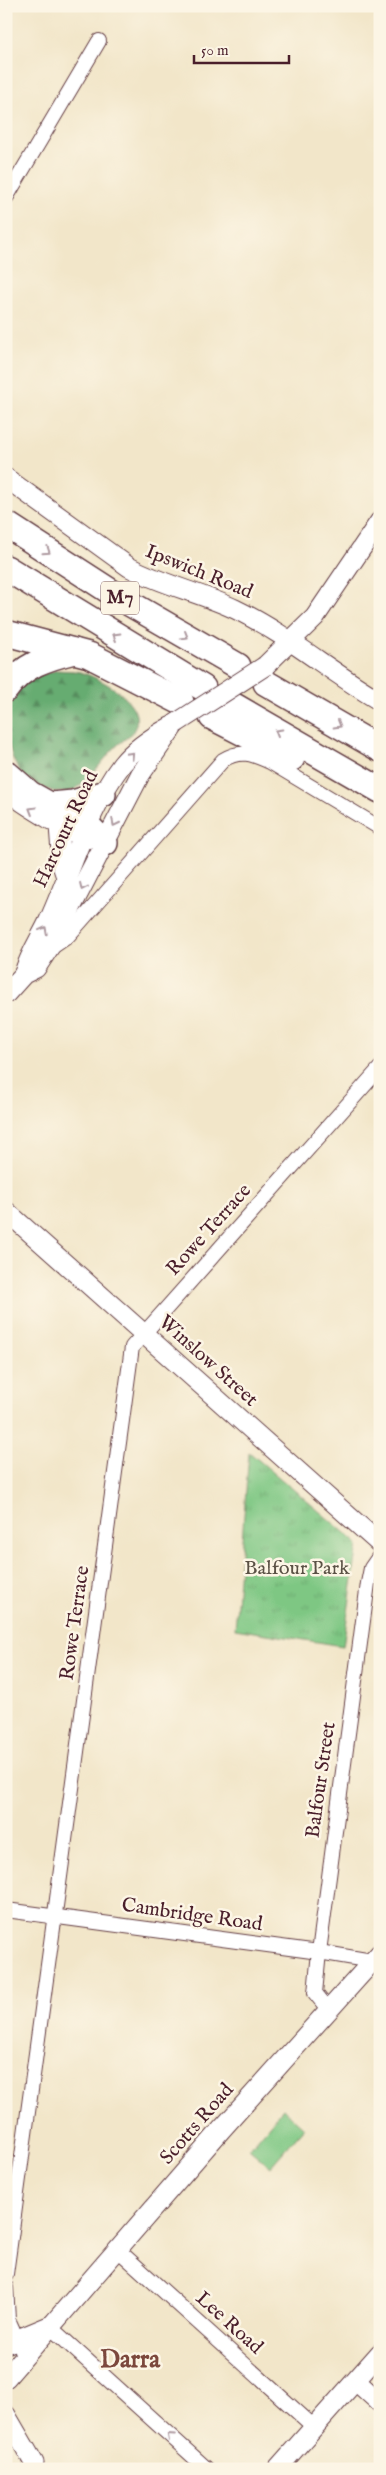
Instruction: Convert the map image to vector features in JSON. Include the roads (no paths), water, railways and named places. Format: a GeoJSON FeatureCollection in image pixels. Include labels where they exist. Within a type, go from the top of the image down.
{"type":"FeatureCollection","features":[{"type":"Feature","properties":{"kind":"highway","name":"M7"},"geometry":{"type":"LineString","coordinates":[[6,524],[122,599],[238,666]]}},
{"type":"Feature","properties":{"kind":"highway","name":"M7"},"geometry":{"type":"LineString","coordinates":[[6,568],[203,688]]}},
{"type":"Feature","properties":{"kind":"highway"},"geometry":{"type":"LineString","coordinates":[[6,633],[76,651],[129,673],[178,713]]}},
{"type":"Feature","properties":{"kind":"highway"},"geometry":{"type":"LineString","coordinates":[[6,689],[25,669],[35,663],[76,651]]}},
{"type":"Feature","properties":{"kind":"highway"},"geometry":{"type":"LineString","coordinates":[[265,674],[380,749]]}},
{"type":"Feature","properties":{"kind":"highway"},"geometry":{"type":"LineString","coordinates":[[222,711],[343,784],[373,786]]}},
{"type":"Feature","properties":{"kind":"highway"},"geometry":{"type":"LineString","coordinates":[[6,773],[55,816],[92,837]]}},
{"type":"Feature","properties":{"kind":"highway"},"geometry":{"type":"LineString","coordinates":[[55,816],[73,803],[103,794]]}},
{"type":"Feature","properties":{"kind":"street"},"geometry":{"type":"LineString","coordinates":[[6,198],[99,41]]}},
{"type":"Feature","properties":{"kind":"street","name":"Ipswich Road"},"geometry":{"type":"LineString","coordinates":[[6,478],[129,568],[148,578],[235,609],[292,641],[380,701]]}},
{"type":"Feature","properties":{"kind":"street","name":"Harcourt Road"},"geometry":{"type":"LineString","coordinates":[[6,994],[24,974],[36,968],[50,948],[92,837],[103,794],[122,764],[178,713],[265,674],[320,609],[380,521]]}},
{"type":"Feature","properties":{"kind":"street","name":"Harcourt Road"},"geometry":{"type":"LineString","coordinates":[[24,974],[28,961],[50,918],[66,877],[92,837],[147,763],[178,713]]}},
{"type":"Feature","properties":{"kind":"street","name":"Harcourt Road"},"geometry":{"type":"LineString","coordinates":[[50,948],[67,937],[223,760],[235,753],[255,755],[270,762],[380,828]]}},
{"type":"Feature","properties":{"kind":"street"},"geometry":{"type":"LineString","coordinates":[[6,793],[55,816],[62,865],[66,877]]}},
{"type":"Feature","properties":{"kind":"street","name":"Rowe Terrace"},"geometry":{"type":"LineString","coordinates":[[6,2274],[132,1347],[380,1068]]}},
{"type":"Feature","properties":{"kind":"street","name":"Winslow Street"},"geometry":{"type":"LineString","coordinates":[[6,1211],[380,1544]]}},
{"type":"Feature","properties":{"kind":"street","name":"Balfour Street"},"geometry":{"type":"LineString","coordinates":[[328,2009],[315,1993],[319,1952],[368,1583],[371,1568],[380,1555]]}},
{"type":"Feature","properties":{"kind":"street","name":"Cambridge Road"},"geometry":{"type":"LineString","coordinates":[[6,1910],[319,1952],[376,1957]]}},
{"type":"Feature","properties":{"kind":"street","name":"Scotts Road"},"geometry":{"type":"LineString","coordinates":[[6,2378],[26,2357],[49,2326],[116,2249],[376,1957]]}},
{"type":"Feature","properties":{"kind":"street","name":"Lee Road"},"geometry":{"type":"LineString","coordinates":[[116,2249],[314,2427]]}},
{"type":"Feature","properties":{"kind":"street"},"geometry":{"type":"LineString","coordinates":[[6,2287],[12,2342],[26,2357]]}},
{"type":"Feature","properties":{"kind":"street"},"geometry":{"type":"LineString","coordinates":[[49,2326],[206,2469]]}},
{"type":"Feature","properties":{"kind":"street","name":"Scotts Road"},"geometry":{"type":"LineString","coordinates":[[12,2342],[49,2326]]}},
{"type":"Feature","properties":{"kind":"street"},"geometry":{"type":"LineString","coordinates":[[277,2469],[380,2353]]}},
{"type":"Feature","properties":{"kind":"street"},"geometry":{"type":"LineString","coordinates":[[356,2381],[380,2403]]}},
{"type":"Feature","properties":{"kind":"street"},"geometry":{"type":"LineString","coordinates":[[6,2415],[37,2466]]}},
{"type":"Feature","properties":{"kind":"street"},"geometry":{"type":"LineString","coordinates":[[6,2436],[37,2466]]}},
{"type":"Feature","properties":{"kind":"district","name":"Darra"},"geometry":{"type":"Point","coordinates":[130,2360]}},
{"type":"Feature","properties":{"kind":"park label","name":"Balfour Park"},"geometry":{"type":"Point","coordinates":[297,1568]}}]}
